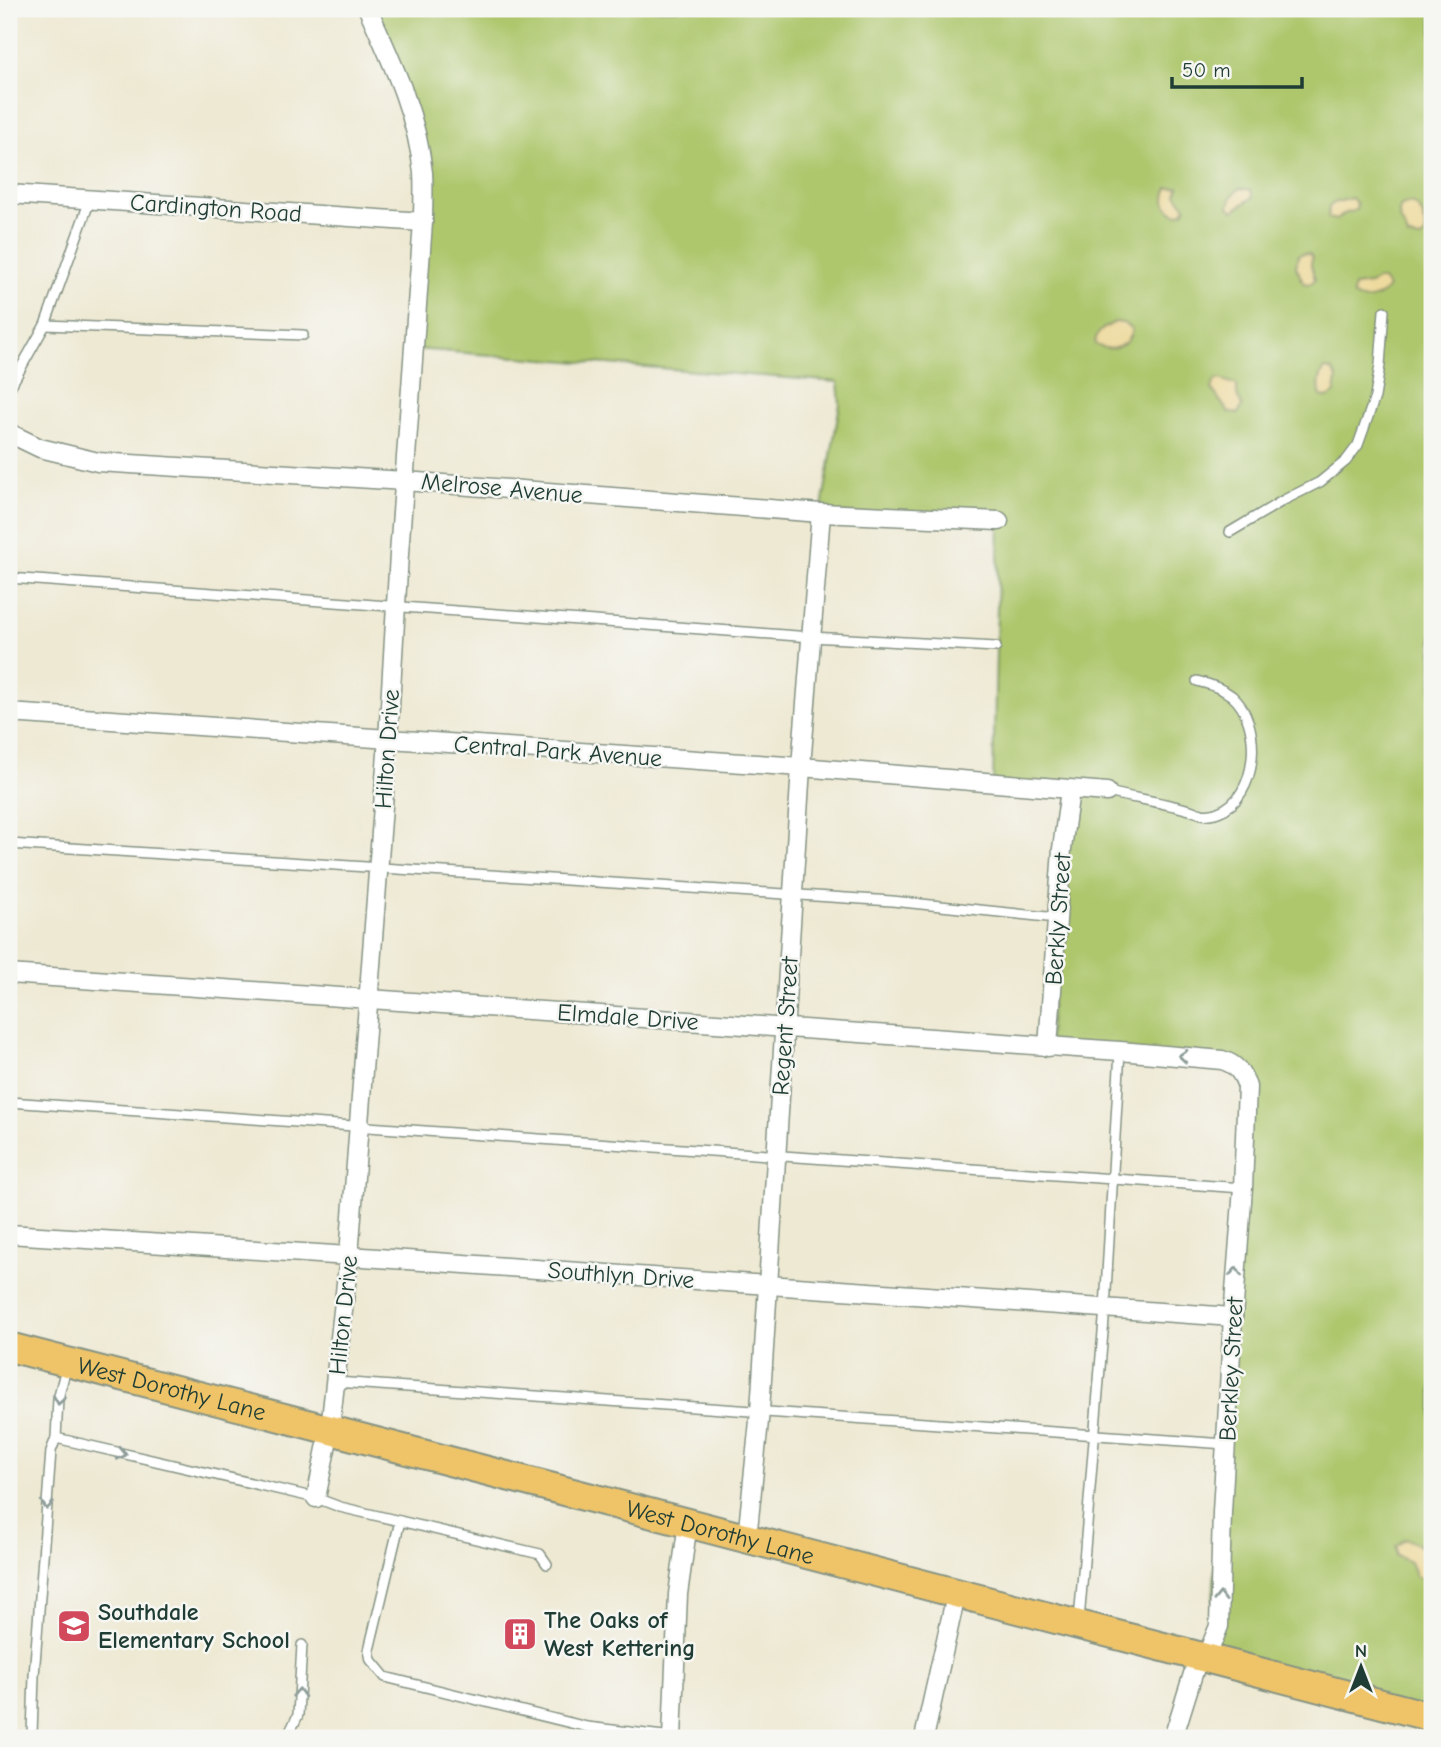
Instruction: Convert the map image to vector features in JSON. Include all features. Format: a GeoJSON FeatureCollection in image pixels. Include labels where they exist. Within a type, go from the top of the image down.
{"type":"FeatureCollection","features":[{"type":"Feature","properties":{"kind":"main road","name":"West Dorothy Lane"},"geometry":{"type":"LineString","coordinates":[[9,1347],[1432,1717]]}},
{"type":"Feature","properties":{"kind":"street","name":"Hilton Drive"},"geometry":{"type":"LineString","coordinates":[[316,1497],[330,1429],[349,1256],[370,998],[423,222],[423,176],[411,112],[400,80],[368,9]]}},
{"type":"Feature","properties":{"kind":"street","name":"Cardington Road"},"geometry":{"type":"LineString","coordinates":[[9,194],[423,222]]}},
{"type":"Feature","properties":{"kind":"street","name":"Melrose Avenue"},"geometry":{"type":"LineString","coordinates":[[9,433],[40,448],[98,462],[405,481],[821,513],[999,521]]}},
{"type":"Feature","properties":{"kind":"street","name":"Regent Street"},"geometry":{"type":"LineString","coordinates":[[747,1539],[760,1411],[801,767],[821,513]]}},
{"type":"Feature","properties":{"kind":"street","name":"Central Park Avenue"},"geometry":{"type":"LineString","coordinates":[[9,713],[801,767],[1107,792]]}},
{"type":"Feature","properties":{"kind":"street","name":"Berkly Street"},"geometry":{"type":"LineString","coordinates":[[1048,1047],[1062,849],[1070,790]]}},
{"type":"Feature","properties":{"kind":"street","name":"Elmdale Drive"},"geometry":{"type":"LineString","coordinates":[[9,974],[1119,1051],[1222,1060],[1242,1073]]}},
{"type":"Feature","properties":{"kind":"street","name":"Berkley Street"},"geometry":{"type":"LineString","coordinates":[[1173,1738],[1198,1658],[1210,1648],[1219,1626],[1222,1512],[1243,1188],[1247,1087],[1242,1073]]}},
{"type":"Feature","properties":{"kind":"street","name":"Southlyn Drive"},"geometry":{"type":"LineString","coordinates":[[9,1234],[1233,1317]]}},
{"type":"Feature","properties":{"kind":"street"},"geometry":{"type":"LineString","coordinates":[[672,1737],[678,1594],[688,1524]]}},
{"type":"Feature","properties":{"kind":"street"},"geometry":{"type":"LineString","coordinates":[[924,1738],[956,1595]]}},
{"type":"Feature","properties":{"kind":"lane"},"geometry":{"type":"LineString","coordinates":[[9,389],[45,325],[90,200]]}},
{"type":"Feature","properties":{"kind":"lane"},"geometry":{"type":"LineString","coordinates":[[1230,532],[1320,482],[1346,461],[1358,445],[1375,397],[1384,311]]}},
{"type":"Feature","properties":{"kind":"lane"},"geometry":{"type":"LineString","coordinates":[[45,325],[303,335]]}},
{"type":"Feature","properties":{"kind":"lane"},"geometry":{"type":"LineString","coordinates":[[9,578],[811,637],[996,647]]}},
{"type":"Feature","properties":{"kind":"lane"},"geometry":{"type":"LineString","coordinates":[[1107,792],[1203,815],[1219,812],[1239,797],[1249,780],[1251,733],[1248,720],[1232,696],[1197,681]]}},
{"type":"Feature","properties":{"kind":"lane"},"geometry":{"type":"LineString","coordinates":[[9,844],[794,897],[892,901],[1057,918]]}},
{"type":"Feature","properties":{"kind":"lane"},"geometry":{"type":"LineString","coordinates":[[1079,1626],[1105,1308],[1119,1051]]}},
{"type":"Feature","properties":{"kind":"lane"},"geometry":{"type":"LineString","coordinates":[[9,1102],[1243,1188]]}},
{"type":"Feature","properties":{"kind":"lane"},"geometry":{"type":"LineString","coordinates":[[36,1738],[32,1734],[34,1676],[51,1451],[56,1438],[58,1399],[67,1362]]}},
{"type":"Feature","properties":{"kind":"lane"},"geometry":{"type":"LineString","coordinates":[[336,1382],[1226,1444]]}},
{"type":"Feature","properties":{"kind":"lane"},"geometry":{"type":"LineString","coordinates":[[56,1438],[316,1497],[340,1507],[540,1554],[547,1564]]}},
{"type":"Feature","properties":{"kind":"lane"},"geometry":{"type":"LineString","coordinates":[[400,1521],[369,1650],[371,1661],[385,1677],[587,1727],[672,1737]]}},
{"type":"Feature","properties":{"kind":"lane"},"geometry":{"type":"LineString","coordinates":[[287,1738],[298,1715],[302,1645]]}},
{"type":"Feature","properties":{"kind":"green space"},"geometry":{"type":"Polygon","coordinates":[[[368,9],[1432,9],[1432,1717],[1210,1648],[1247,1087],[1236,1067],[1048,1047],[1070,791],[993,782],[999,521],[821,513],[840,404],[838,382],[415,349],[423,176],[368,9]]]}},
{"type":"Feature","properties":{"kind":"sand"},"geometry":{"type":"Polygon","coordinates":[[[1179,187],[1176,194],[1186,207],[1183,212],[1177,214],[1167,207],[1165,196],[1168,188],[1179,187]]]}},
{"type":"Feature","properties":{"kind":"sand"},"geometry":{"type":"Polygon","coordinates":[[[1240,188],[1251,190],[1253,197],[1233,211],[1229,207],[1231,197],[1240,188]]]}},
{"type":"Feature","properties":{"kind":"sand"},"geometry":{"type":"Polygon","coordinates":[[[1352,198],[1357,204],[1356,210],[1337,220],[1328,218],[1329,207],[1352,198]]]}},
{"type":"Feature","properties":{"kind":"sand"},"geometry":{"type":"Polygon","coordinates":[[[1410,203],[1421,211],[1424,219],[1426,233],[1421,239],[1408,237],[1400,218],[1401,206],[1410,203]]]}},
{"type":"Feature","properties":{"kind":"sand"},"geometry":{"type":"Polygon","coordinates":[[[1310,254],[1312,258],[1315,280],[1310,284],[1304,283],[1296,267],[1298,255],[1310,254]]]}},
{"type":"Feature","properties":{"kind":"sand"},"geometry":{"type":"Polygon","coordinates":[[[1383,280],[1388,287],[1381,294],[1367,299],[1353,295],[1354,286],[1370,284],[1383,280]]]}},
{"type":"Feature","properties":{"kind":"sand"},"geometry":{"type":"Polygon","coordinates":[[[1115,322],[1123,323],[1132,329],[1127,341],[1113,348],[1095,344],[1099,333],[1115,322]]]}},
{"type":"Feature","properties":{"kind":"sand"},"geometry":{"type":"Polygon","coordinates":[[[1325,369],[1332,370],[1337,378],[1335,393],[1328,398],[1321,396],[1320,389],[1320,378],[1325,369]]]}},
{"type":"Feature","properties":{"kind":"sand"},"geometry":{"type":"Polygon","coordinates":[[[1215,380],[1237,385],[1237,395],[1242,406],[1238,414],[1228,412],[1212,389],[1215,380]]]}},
{"type":"Feature","properties":{"kind":"sand"},"geometry":{"type":"Polygon","coordinates":[[[1405,1539],[1420,1546],[1427,1554],[1431,1570],[1425,1579],[1416,1577],[1410,1562],[1396,1556],[1396,1546],[1405,1539]]]}},
{"type":"Feature","properties":{"kind":"place","name":"Southdale Elementary School"},"geometry":{"type":"Point","coordinates":[74,1626]}},
{"type":"Feature","properties":{"kind":"place","name":"The Oaks of West Kettering"},"geometry":{"type":"Point","coordinates":[520,1634]}}]}
